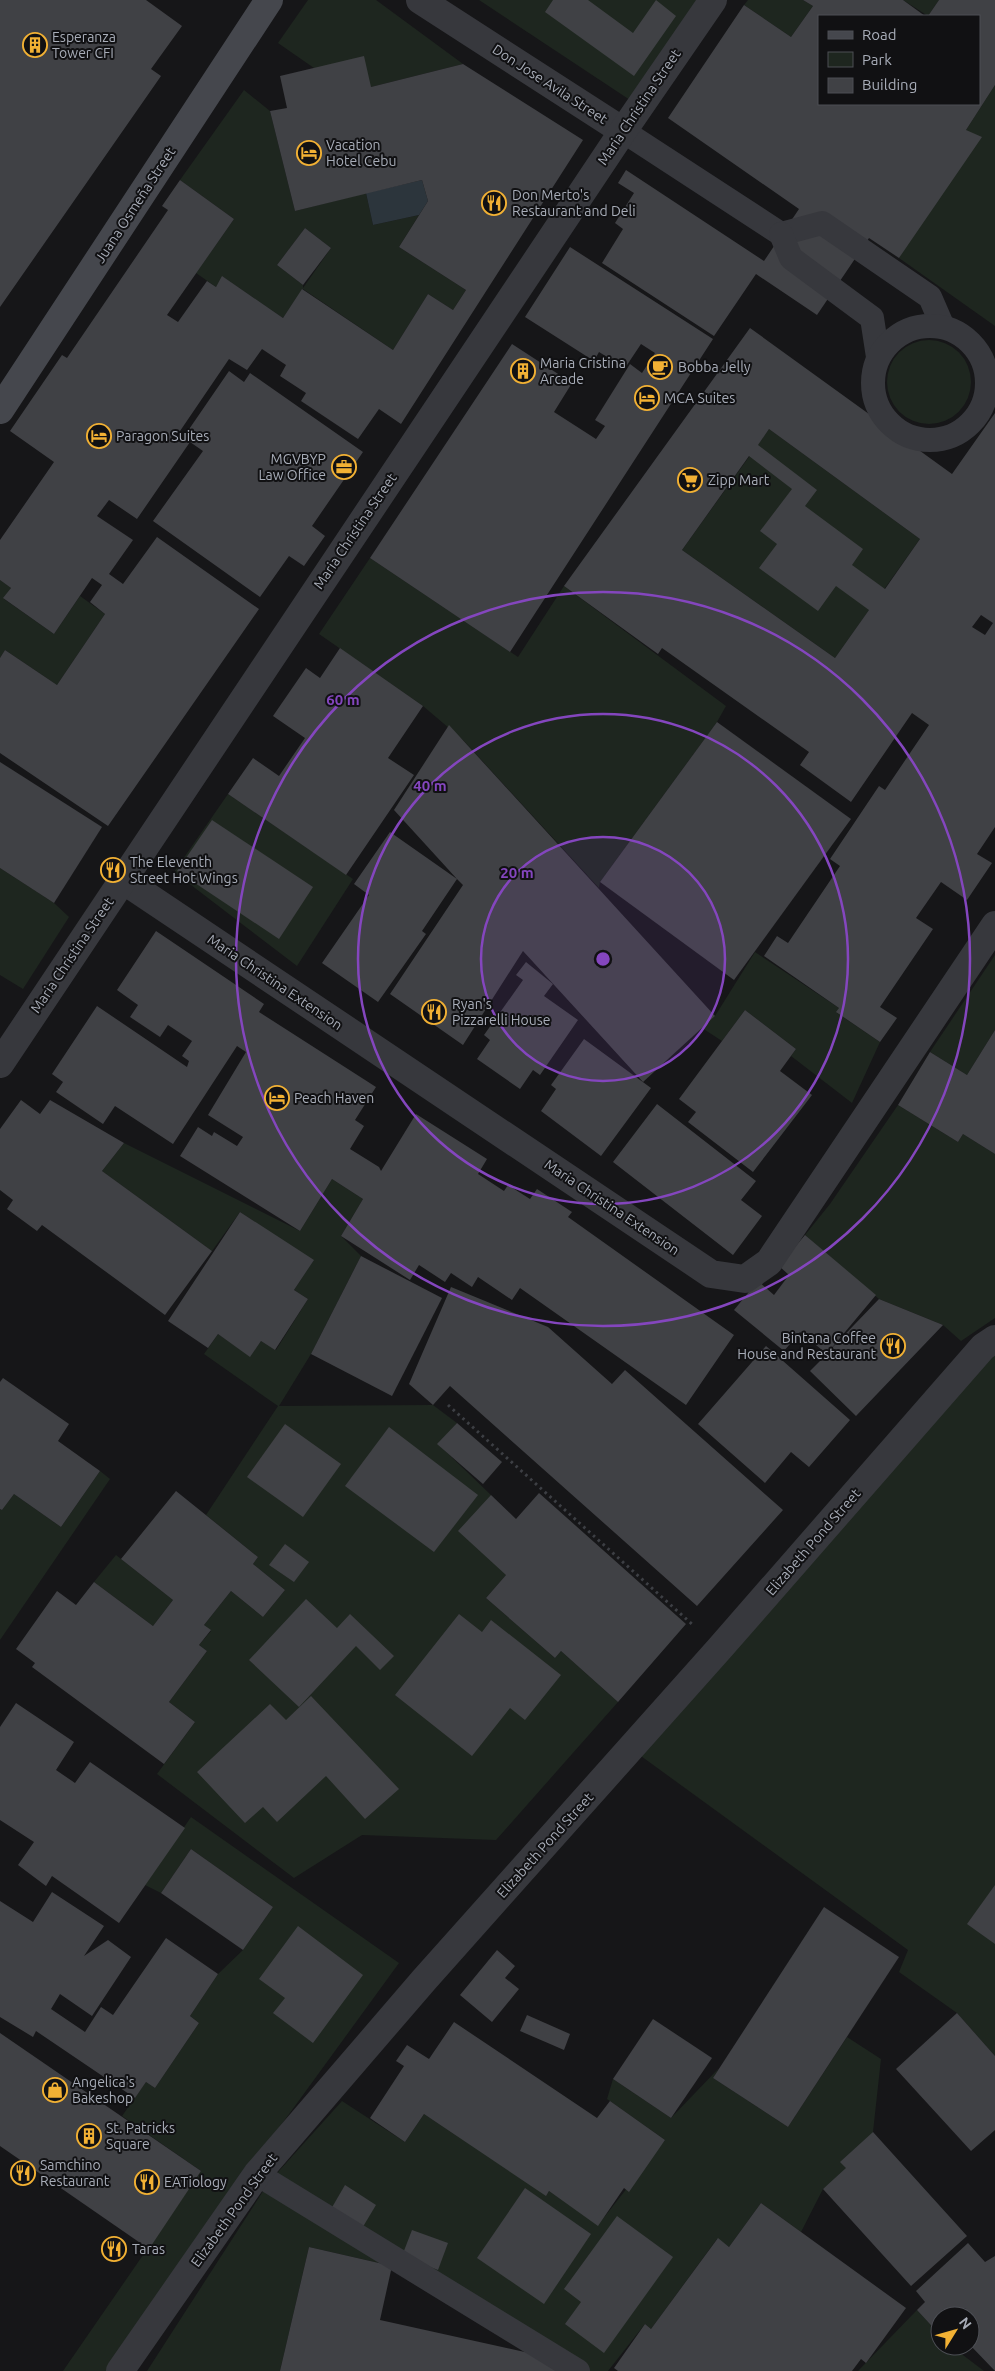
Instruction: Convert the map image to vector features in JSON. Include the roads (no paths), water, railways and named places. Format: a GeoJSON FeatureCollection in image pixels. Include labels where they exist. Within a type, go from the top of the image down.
{"type":"FeatureCollection","features":[{"type":"Feature","properties":{"kind":"street","name":"Juana Osmeña Street"},"geometry":{"type":"LineString","coordinates":[[0,410],[269,0]]}},
{"type":"Feature","properties":{"kind":"street","name":"Don Jose Avila Street"},"geometry":{"type":"LineString","coordinates":[[420,0],[623,131]]}},
{"type":"Feature","properties":{"kind":"street","name":"Maria Christina Street"},"geometry":{"type":"LineString","coordinates":[[0,1064],[623,131],[713,0]]}},
{"type":"Feature","properties":{"kind":"street","name":"Maria Christina Extension"},"geometry":{"type":"LineString","coordinates":[[123,880],[711,1274],[745,1279],[769,1262],[995,925]]}},
{"type":"Feature","properties":{"kind":"street","name":"Elizabeth Pond Street"},"geometry":{"type":"LineString","coordinates":[[120,2371],[256,2174],[424,1980],[720,1648],[983,1347],[995,1339]]}},
{"type":"Feature","properties":{"kind":"lane","name":"Don Jose Avila Street"},"geometry":{"type":"LineString","coordinates":[[623,131],[781,234]]}},
{"type":"Feature","properties":{"kind":"lane"},"geometry":{"type":"LineString","coordinates":[[878,357],[895,337],[918,326],[943,327],[966,338],[982,359],[987,384],[981,409],[965,429],[942,440],[916,439],[893,427],[877,407],[872,382],[878,357],[872,318],[791,258],[781,234],[822,223],[930,298],[943,327]]}},
{"type":"Feature","properties":{"kind":"lane"},"geometry":{"type":"LineString","coordinates":[[256,2174],[578,2371]]}},
{"type":"Feature","properties":{"kind":"place","name":"Esperanza Tower CFI"},"geometry":{"type":"Point","coordinates":[35,45]}},
{"type":"Feature","properties":{"kind":"place","name":"Vacation Hotel Cebu"},"geometry":{"type":"Point","coordinates":[309,153]}},
{"type":"Feature","properties":{"kind":"place","name":"Don Merto's Restaurant and Deli"},"geometry":{"type":"Point","coordinates":[494,203]}},
{"type":"Feature","properties":{"kind":"place","name":"Bobba Jelly"},"geometry":{"type":"Point","coordinates":[660,367]}},
{"type":"Feature","properties":{"kind":"place","name":"Maria Cristina Arcade"},"geometry":{"type":"Point","coordinates":[523,371]}},
{"type":"Feature","properties":{"kind":"place","name":"MCA Suites"},"geometry":{"type":"Point","coordinates":[647,398]}},
{"type":"Feature","properties":{"kind":"place","name":"Paragon Suites"},"geometry":{"type":"Point","coordinates":[99,436]}},
{"type":"Feature","properties":{"kind":"place","name":"MGVBYP Law Office"},"geometry":{"type":"Point","coordinates":[344,467]}},
{"type":"Feature","properties":{"kind":"place","name":"Zipp Mart"},"geometry":{"type":"Point","coordinates":[690,480]}},
{"type":"Feature","properties":{"kind":"place","name":"The Eleventh Street Hot Wings"},"geometry":{"type":"Point","coordinates":[113,870]}},
{"type":"Feature","properties":{"kind":"place","name":"Ryan's Pizzarelli House"},"geometry":{"type":"Point","coordinates":[434,1012]}},
{"type":"Feature","properties":{"kind":"place","name":"Peach Haven"},"geometry":{"type":"Point","coordinates":[277,1098]}},
{"type":"Feature","properties":{"kind":"place","name":"Bintana Coffee House and Restaurant"},"geometry":{"type":"Point","coordinates":[893,1346]}},
{"type":"Feature","properties":{"kind":"place","name":"Angelica's Bakeshop"},"geometry":{"type":"Point","coordinates":[55,2090]}},
{"type":"Feature","properties":{"kind":"place","name":"St. Patricks Square"},"geometry":{"type":"Point","coordinates":[89,2136]}},
{"type":"Feature","properties":{"kind":"place","name":"Samchino Restaurant"},"geometry":{"type":"Point","coordinates":[23,2173]}},
{"type":"Feature","properties":{"kind":"place","name":"EATiology"},"geometry":{"type":"Point","coordinates":[147,2182]}},
{"type":"Feature","properties":{"kind":"place","name":"Taras"},"geometry":{"type":"Point","coordinates":[114,2249]}}]}
